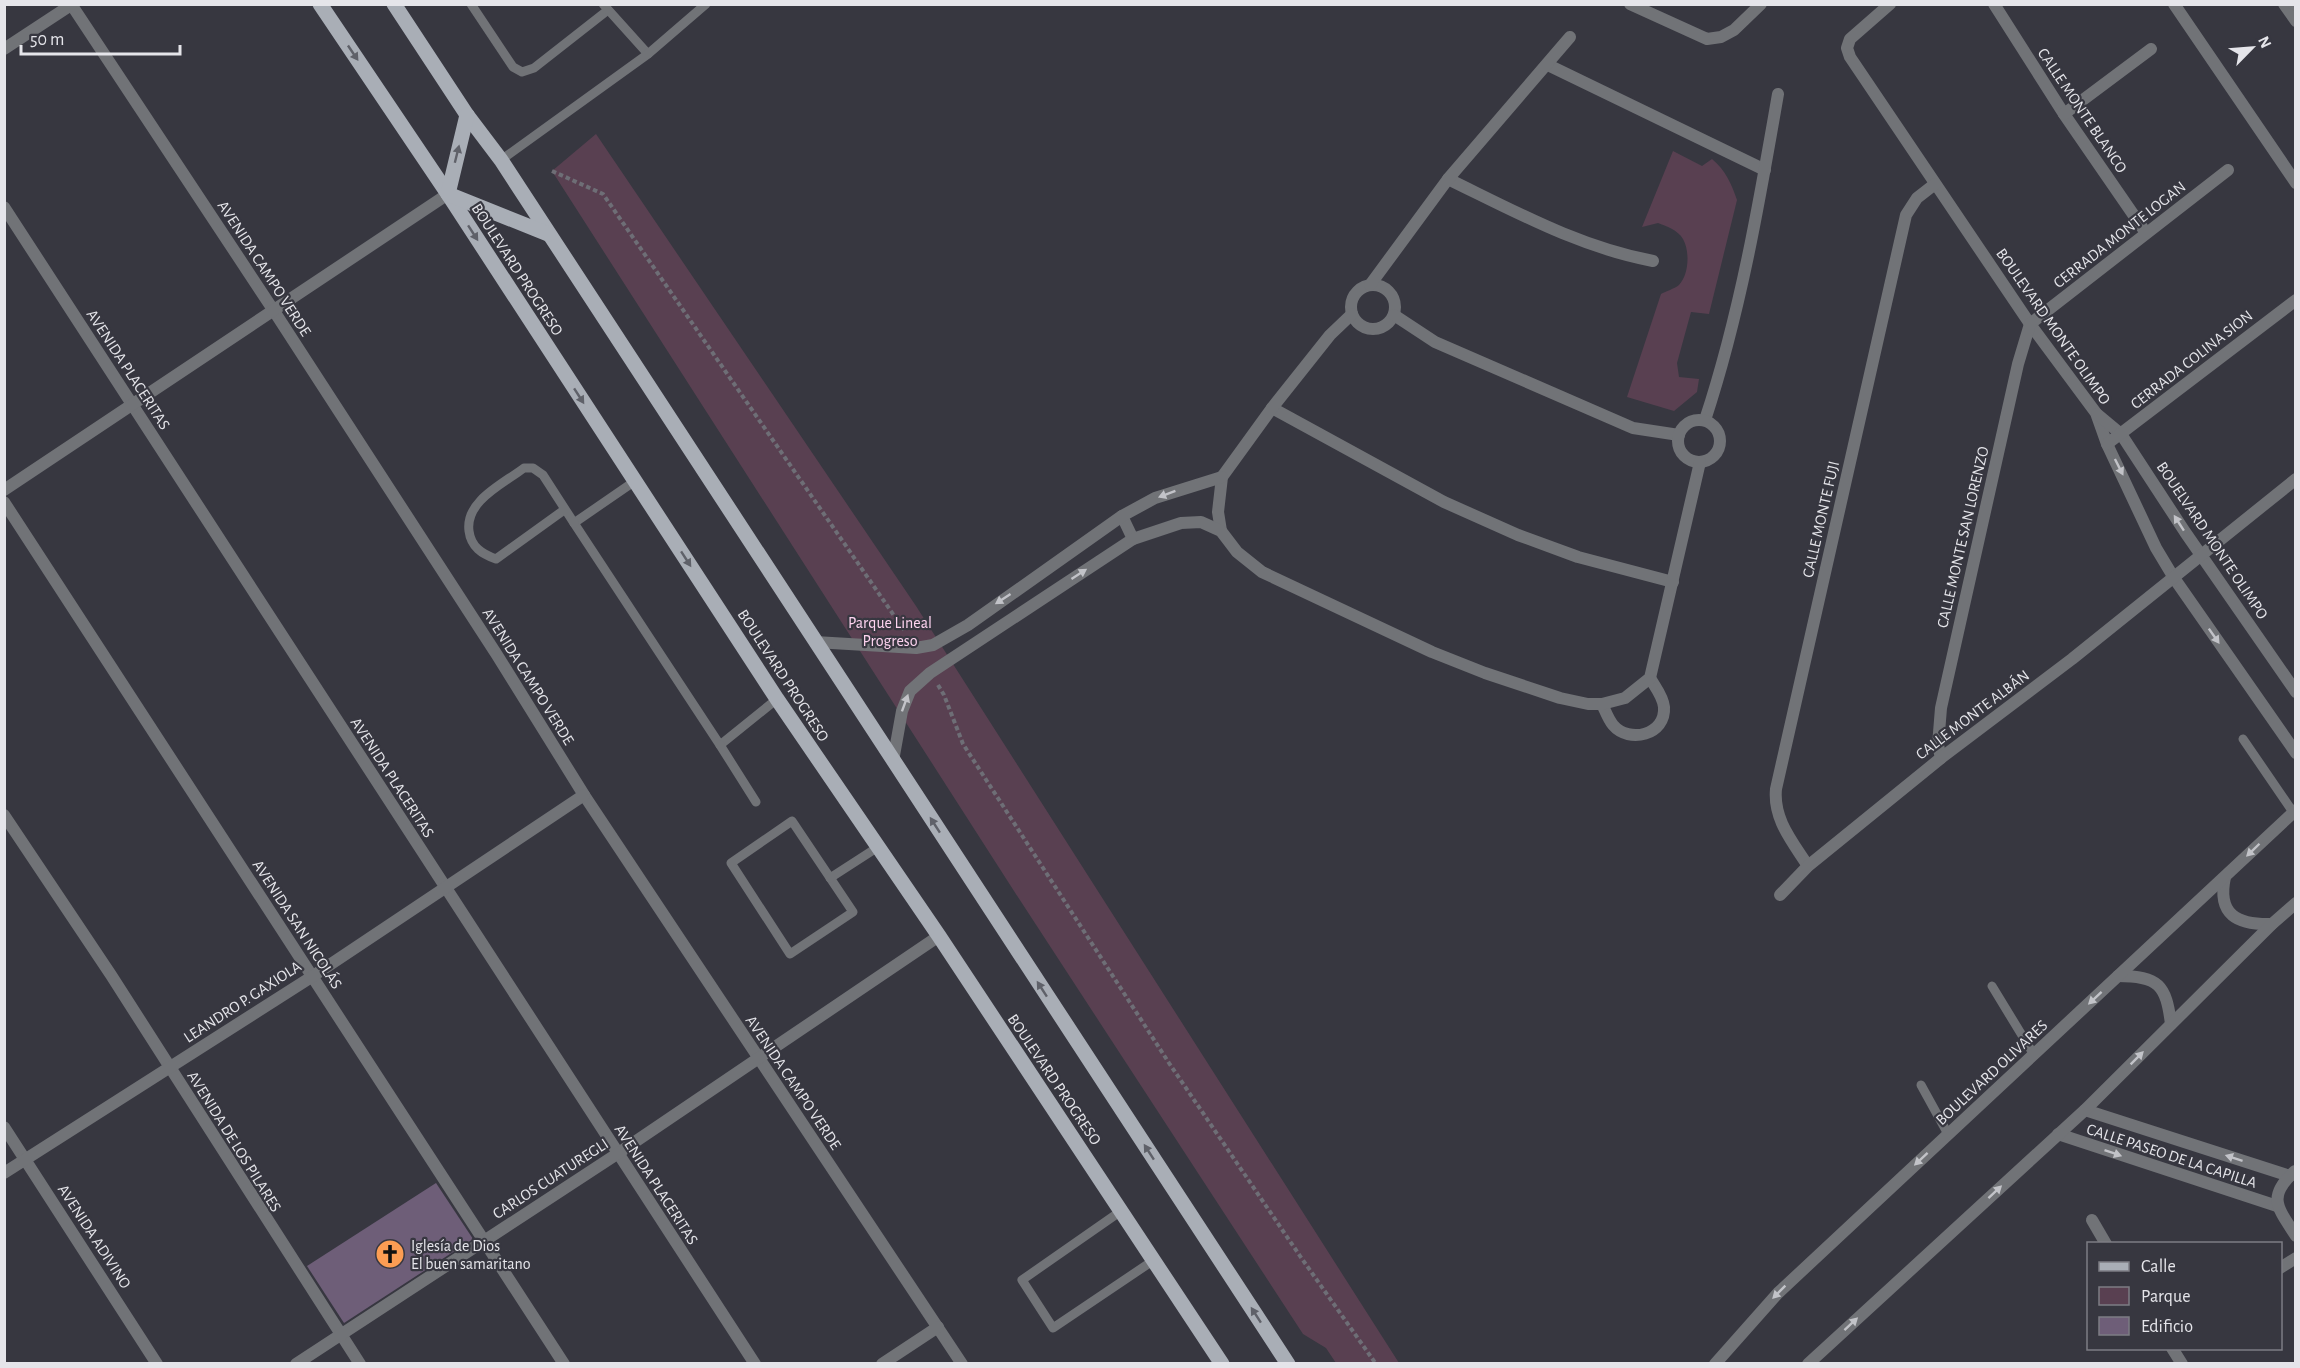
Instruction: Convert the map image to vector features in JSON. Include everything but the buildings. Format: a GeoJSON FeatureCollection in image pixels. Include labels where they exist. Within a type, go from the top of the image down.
{"type":"FeatureCollection","features":[{"type":"Feature","properties":{"kind":"main road","name":"BOULEVARD PROGRESO"},"geometry":{"type":"LineString","coordinates":[[320,4],[448,194],[777,699],[939,936],[1222,1364]]}},
{"type":"Feature","properties":{"kind":"main road"},"geometry":{"type":"LineString","coordinates":[[394,4],[467,115],[501,160],[1288,1364]]}},
{"type":"Feature","properties":{"kind":"main road"},"geometry":{"type":"LineString","coordinates":[[467,115],[448,194],[548,234]]}},
{"type":"Feature","properties":{"kind":"street"},"geometry":{"type":"LineString","coordinates":[[1630,4],[1707,39],[1721,37],[1734,30],[1761,4]]}},
{"type":"Feature","properties":{"kind":"street","name":"BOULEVARD MONTE OLIMPO"},"geometry":{"type":"LineString","coordinates":[[1890,4],[1850,39],[1847,48],[1850,57],[2030,324],[2096,413],[2107,444],[2156,548],[2174,578],[2295,753]]}},
{"type":"Feature","properties":{"kind":"street","name":"CALLE MONTE BLANCO"},"geometry":{"type":"LineString","coordinates":[[1994,4],[2064,114],[2146,233]]}},
{"type":"Feature","properties":{"kind":"street"},"geometry":{"type":"LineString","coordinates":[[2174,4],[2295,183]]}},
{"type":"Feature","properties":{"kind":"street"},"geometry":{"type":"LineString","coordinates":[[2284,4],[2295,21]]}},
{"type":"Feature","properties":{"kind":"street"},"geometry":{"type":"LineString","coordinates":[[4,49],[71,5]]}},
{"type":"Feature","properties":{"kind":"street","name":"AVENIDA CAMPO VERDE"},"geometry":{"type":"LineString","coordinates":[[71,5],[274,311],[497,655],[584,795],[962,1364]]}},
{"type":"Feature","properties":{"kind":"street"},"geometry":{"type":"LineString","coordinates":[[1370,285],[1378,285],[1391,293],[1396,308],[1394,315],[1384,327],[1369,329],[1362,326],[1352,314],[1351,307],[1357,292],[1370,285],[1448,179],[1570,37]]}},
{"type":"Feature","properties":{"kind":"street"},"geometry":{"type":"LineString","coordinates":[[2064,114],[2151,49]]}},
{"type":"Feature","properties":{"kind":"street"},"geometry":{"type":"LineString","coordinates":[[1548,65],[1765,170]]}},
{"type":"Feature","properties":{"kind":"street"},"geometry":{"type":"LineString","coordinates":[[1705,420],[1721,370],[1748,261],[1778,94]]}},
{"type":"Feature","properties":{"kind":"street","name":"CERRADA MONTE LOGAN"},"geometry":{"type":"LineString","coordinates":[[2030,324],[2228,170]]}},
{"type":"Feature","properties":{"kind":"street"},"geometry":{"type":"LineString","coordinates":[[1448,179],[1569,237],[1618,254],[1653,261]]}},
{"type":"Feature","properties":{"kind":"street","name":"CALLE MONTE FUJI"},"geometry":{"type":"LineString","coordinates":[[1808,866],[1780,821],[1774,805],[1776,789],[1906,215],[1917,198],[1935,184]]}},
{"type":"Feature","properties":{"kind":"street"},"geometry":{"type":"LineString","coordinates":[[4,490],[448,194]]}},
{"type":"Feature","properties":{"kind":"street","name":"AVENIDA PLACERITAS"},"geometry":{"type":"LineString","coordinates":[[4,207],[755,1364]]}},
{"type":"Feature","properties":{"kind":"street","name":"CERRADA COLINA SION"},"geometry":{"type":"LineString","coordinates":[[2107,444],[2295,300]]}},
{"type":"Feature","properties":{"kind":"street"},"geometry":{"type":"LineString","coordinates":[[1352,314],[1330,335],[1272,408],[1222,477],[1218,512],[1221,531],[1237,552],[1262,572],[1432,652],[1485,674],[1560,699],[1602,704],[1625,698],[1650,678],[1700,462]]}},
{"type":"Feature","properties":{"kind":"street"},"geometry":{"type":"LineString","coordinates":[[1394,315],[1435,342],[1632,428],[1679,435]]}},
{"type":"Feature","properties":{"kind":"street","name":"CALLE MONTE SAN LORENZO"},"geometry":{"type":"LineString","coordinates":[[1941,758],[1938,745],[1941,708],[2018,364],[2030,324]]}},
{"type":"Feature","properties":{"kind":"street"},"geometry":{"type":"LineString","coordinates":[[1272,408],[1444,502],[1518,535],[1578,557],[1673,582]]}},
{"type":"Feature","properties":{"kind":"street","name":"BOUELVARD MONTE OLIMPO"},"geometry":{"type":"LineString","coordinates":[[2096,413],[2121,434],[2295,692]]}},
{"type":"Feature","properties":{"kind":"street"},"geometry":{"type":"LineString","coordinates":[[1705,420],[1711,423],[1719,433],[1720,446],[1713,457],[1700,462],[1688,459],[1678,442],[1679,435],[1682,429],[1692,421],[1705,420]]}},
{"type":"Feature","properties":{"kind":"street"},"geometry":{"type":"LineString","coordinates":[[815,642],[916,648],[933,645],[968,625],[1122,516],[1155,498],[1222,477]]}},
{"type":"Feature","properties":{"kind":"street","name":"CALLE MONTE ALBÁN"},"geometry":{"type":"LineString","coordinates":[[1780,895],[1808,866],[1941,758],[2072,659],[2295,479]]}},
{"type":"Feature","properties":{"kind":"street","name":"AVENIDA SAN NICOLÁS"},"geometry":{"type":"LineString","coordinates":[[4,502],[564,1364]]}},
{"type":"Feature","properties":{"kind":"street"},"geometry":{"type":"LineString","coordinates":[[1122,516],[1133,539]]}},
{"type":"Feature","properties":{"kind":"street"},"geometry":{"type":"LineString","coordinates":[[893,760],[902,711],[910,691],[977,641],[1133,539],[1181,523],[1201,522],[1221,531]]}},
{"type":"Feature","properties":{"kind":"street"},"geometry":{"type":"LineString","coordinates":[[979,616],[990,632]]}},
{"type":"Feature","properties":{"kind":"street"},"geometry":{"type":"LineString","coordinates":[[1602,704],[1613,725],[1625,733],[1635,736],[1653,730],[1660,721],[1664,709],[1661,697],[1650,678]]}},
{"type":"Feature","properties":{"kind":"street","name":"LEANDRO P. GAXIOLA"},"geometry":{"type":"LineString","coordinates":[[4,1173],[312,976],[584,795]]}},
{"type":"Feature","properties":{"kind":"street","name":"BOULEVARD OLIVARES"},"geometry":{"type":"LineString","coordinates":[[1715,1364],[1778,1293],[2294,811]]}},
{"type":"Feature","properties":{"kind":"street","name":"AVENIDA DE LOS PILARES"},"geometry":{"type":"LineString","coordinates":[[4,815],[360,1364]]}},
{"type":"Feature","properties":{"kind":"street"},"geometry":{"type":"LineString","coordinates":[[2225,877],[2223,901],[2232,914],[2243,922],[2272,924]]}},
{"type":"Feature","properties":{"kind":"street"},"geometry":{"type":"LineString","coordinates":[[1808,1364],[2085,1110],[2295,903]]}},
{"type":"Feature","properties":{"kind":"street","name":"CARLOS CUATUREGLI"},"geometry":{"type":"LineString","coordinates":[[296,1364],[618,1154],[939,936]]}},
{"type":"Feature","properties":{"kind":"street"},"geometry":{"type":"LineString","coordinates":[[2118,976],[2141,976],[2152,980],[2163,991],[2169,1003],[2171,1024]]}},
{"type":"Feature","properties":{"kind":"street","name":"CALLE PASEO DE LA CAPILLA"},"geometry":{"type":"LineString","coordinates":[[2058,1134],[2277,1206],[2277,1192],[2293,1173],[2085,1110]]}},
{"type":"Feature","properties":{"kind":"street","name":"AVENIDA ADIVINO"},"geometry":{"type":"LineString","coordinates":[[4,1127],[158,1364]]}},
{"type":"Feature","properties":{"kind":"street"},"geometry":{"type":"LineString","coordinates":[[2277,1206],[2295,1236]]}},
{"type":"Feature","properties":{"kind":"street"},"geometry":{"type":"LineString","coordinates":[[2092,1220],[2105,1242]]}},
{"type":"Feature","properties":{"kind":"street"},"geometry":{"type":"LineString","coordinates":[[2282,1267],[2295,1258]]}},
{"type":"Feature","properties":{"kind":"street"},"geometry":{"type":"LineString","coordinates":[[882,1364],[938,1327]]}},
{"type":"Feature","properties":{"kind":"street"},"geometry":{"type":"LineString","coordinates":[[2173,1350],[2182,1364]]}},
{"type":"Feature","properties":{"kind":"lane"},"geometry":{"type":"LineString","coordinates":[[471,4],[513,68],[522,72],[534,68],[605,8],[648,54]]}},
{"type":"Feature","properties":{"kind":"lane"},"geometry":{"type":"LineString","coordinates":[[501,160],[648,54],[706,4]]}},
{"type":"Feature","properties":{"kind":"lane"},"geometry":{"type":"LineString","coordinates":[[564,510],[496,559],[483,554],[470,540],[467,520],[476,504],[524,468],[532,468],[543,476],[756,802]]}},
{"type":"Feature","properties":{"kind":"lane"},"geometry":{"type":"LineString","coordinates":[[574,523],[635,481]]}},
{"type":"Feature","properties":{"kind":"lane"},"geometry":{"type":"LineString","coordinates":[[720,745],[777,699]]}},
{"type":"Feature","properties":{"kind":"lane"},"geometry":{"type":"LineString","coordinates":[[2243,739],[2294,811]]}},
{"type":"Feature","properties":{"kind":"lane"},"geometry":{"type":"LineString","coordinates":[[792,821],[830,878],[853,912],[790,954],[731,863],[792,821]]}},
{"type":"Feature","properties":{"kind":"lane"},"geometry":{"type":"LineString","coordinates":[[830,878],[878,847]]}},
{"type":"Feature","properties":{"kind":"lane"},"geometry":{"type":"LineString","coordinates":[[1992,986],[2034,1055]]}},
{"type":"Feature","properties":{"kind":"lane"},"geometry":{"type":"LineString","coordinates":[[1921,1085],[1948,1134]]}},
{"type":"Feature","properties":{"kind":"lane"},"geometry":{"type":"LineString","coordinates":[[1121,1211],[1022,1280],[1053,1328],[1154,1260]]}},
{"type":"Feature","properties":{"kind":"path"},"geometry":{"type":"LineString","coordinates":[[552,171],[603,194],[916,648]]}},
{"type":"Feature","properties":{"kind":"path"},"geometry":{"type":"LineString","coordinates":[[930,674],[944,695],[963,744],[1176,1073],[1376,1364]]}},
{"type":"Feature","properties":{"kind":"green space","name":"Parque Lineal Progreso"},"geometry":{"type":"Polygon","coordinates":[[[596,134],[916,606],[1399,1363],[1336,1363],[1326,1348],[1303,1334],[1014,891],[552,171],[596,134]]]}},
{"type":"Feature","properties":{"kind":"green space"},"geometry":{"type":"Polygon","coordinates":[[[1673,151],[1702,166],[1712,159],[1721,168],[1737,200],[1709,314],[1691,312],[1677,363],[1679,377],[1699,379],[1697,392],[1674,411],[1627,397],[1661,294],[1679,285],[1687,269],[1687,250],[1678,233],[1658,223],[1642,227],[1673,151]]]}},
{"type":"Feature","properties":{"kind":"place","name":"Iglesía de Dios El buen samaritano"},"geometry":{"type":"Point","coordinates":[390,1254]}}]}
